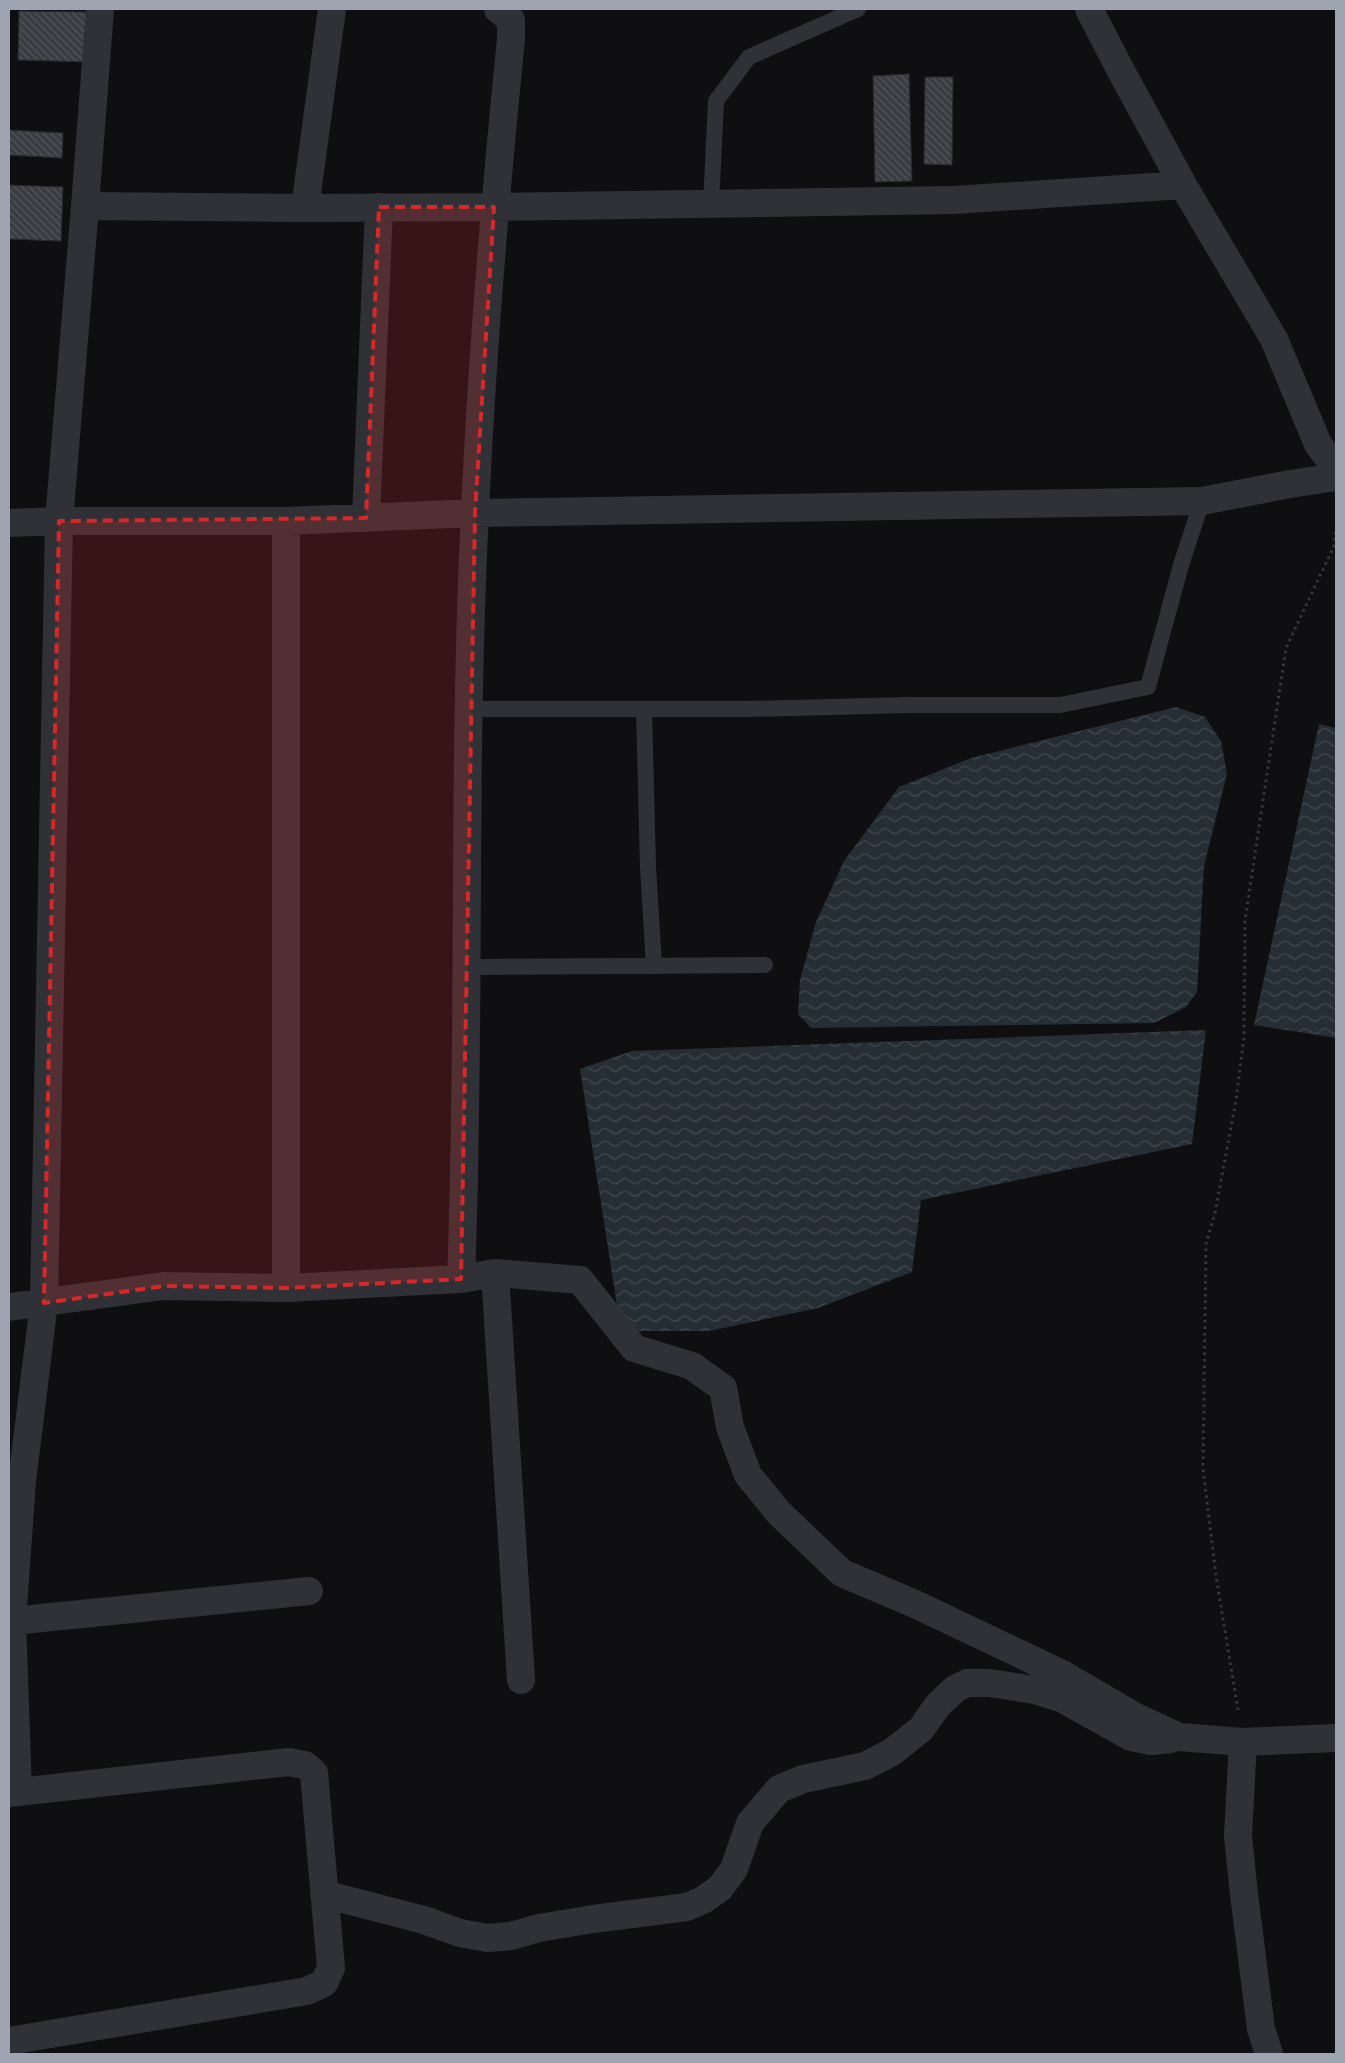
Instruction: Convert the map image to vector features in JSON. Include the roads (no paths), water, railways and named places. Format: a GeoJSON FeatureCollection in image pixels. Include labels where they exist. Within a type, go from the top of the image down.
{"type":"FeatureCollection","features":[{"type":"Feature","properties":{"kind":"street"},"geometry":{"type":"LineString","coordinates":[[9,2041],[307,1991],[324,1983],[331,1968],[314,1774],[304,1765],[289,1762],[14,1792],[12,1621],[22,1481],[44,1303],[59,521],[100,9]]}},
{"type":"Feature","properties":{"kind":"street"},"geometry":{"type":"LineString","coordinates":[[305,208],[332,9]]}},
{"type":"Feature","properties":{"kind":"street"},"geometry":{"type":"LineString","coordinates":[[461,1279],[464,1195],[469,709],[474,513],[494,207],[511,20],[498,9]]}},
{"type":"Feature","properties":{"kind":"street"},"geometry":{"type":"LineString","coordinates":[[1089,9],[1120,70],[1184,185],[1274,339],[1318,444],[1336,468]]}},
{"type":"Feature","properties":{"kind":"street"},"geometry":{"type":"LineString","coordinates":[[85,206],[494,207],[954,200],[1184,185]]}},
{"type":"Feature","properties":{"kind":"street"},"geometry":{"type":"LineString","coordinates":[[366,518],[378,207]]}},
{"type":"Feature","properties":{"kind":"street"},"geometry":{"type":"LineString","coordinates":[[9,523],[59,521],[286,521],[474,513],[1202,501],[1336,477]]}},
{"type":"Feature","properties":{"kind":"street"},"geometry":{"type":"LineString","coordinates":[[286,521],[286,1288]]}},
{"type":"Feature","properties":{"kind":"street"},"geometry":{"type":"LineString","coordinates":[[9,1307],[164,1286],[286,1288],[461,1279],[495,1273],[580,1280],[634,1348],[692,1366],[723,1388],[730,1427],[748,1476],[779,1513],[842,1573],[915,1604],[1064,1674],[1138,1718],[1178,1737]]}},
{"type":"Feature","properties":{"kind":"street"},"geometry":{"type":"LineString","coordinates":[[495,1273],[521,1680]]}},
{"type":"Feature","properties":{"kind":"street"},"geometry":{"type":"LineString","coordinates":[[12,1621],[309,1591]]}},
{"type":"Feature","properties":{"kind":"street"},"geometry":{"type":"LineString","coordinates":[[324,1894],[416,1917],[460,1933],[487,1938],[511,1936],[539,1928],[593,1919],[687,1907],[703,1900],[720,1888],[734,1869],[750,1823],[779,1788],[804,1779],[865,1766],[892,1752],[921,1729],[938,1704],[955,1689],[967,1683],[990,1683],[1017,1687],[1061,1698],[1131,1737],[1150,1741],[1178,1737],[1243,1742],[1336,1738]]}},
{"type":"Feature","properties":{"kind":"street"},"geometry":{"type":"LineString","coordinates":[[1243,1742],[1238,1836],[1261,2029],[1269,2054]]}},
{"type":"Feature","properties":{"kind":"lane"},"geometry":{"type":"LineString","coordinates":[[711,204],[716,101],[749,57],[858,9]]}},
{"type":"Feature","properties":{"kind":"lane"},"geometry":{"type":"LineString","coordinates":[[469,709],[1060,706],[1148,687],[1181,565],[1202,501]]}},
{"type":"Feature","properties":{"kind":"lane"},"geometry":{"type":"LineString","coordinates":[[644,709],[648,867],[654,966]]}},
{"type":"Feature","properties":{"kind":"lane"},"geometry":{"type":"LineString","coordinates":[[466,967],[764,965]]}},
{"type":"Feature","properties":{"kind":"water"},"geometry":{"type":"Polygon","coordinates":[[[1176,707],[1205,717],[1221,741],[1227,774],[1204,866],[1197,992],[1186,1007],[1154,1023],[811,1028],[798,1014],[800,980],[816,922],[844,861],[899,787],[971,758],[1176,707]]]}},
{"type":"Feature","properties":{"kind":"water"},"geometry":{"type":"Polygon","coordinates":[[[1319,724],[1336,728],[1336,1038],[1254,1025],[1319,724]]]}},
{"type":"Feature","properties":{"kind":"water"},"geometry":{"type":"Polygon","coordinates":[[[1206,1030],[1192,1144],[921,1200],[912,1272],[818,1308],[709,1331],[621,1331],[580,1069],[632,1051],[1206,1030]]]}}]}
